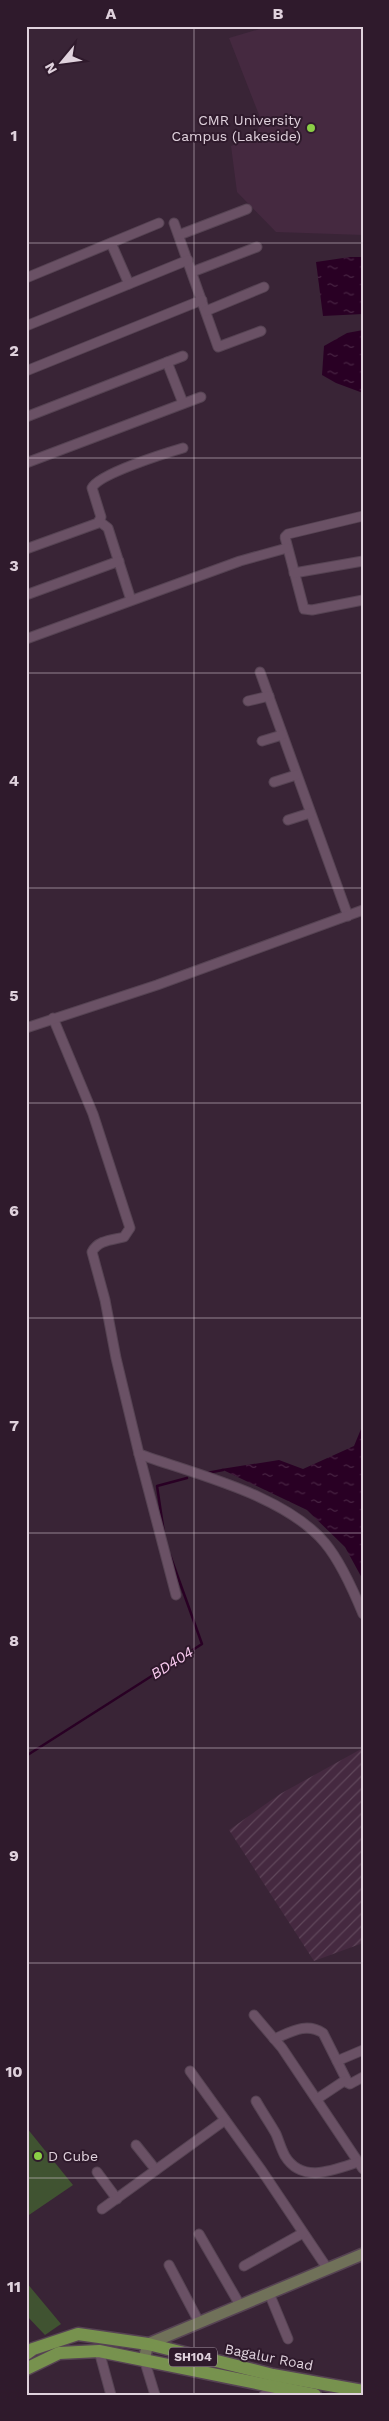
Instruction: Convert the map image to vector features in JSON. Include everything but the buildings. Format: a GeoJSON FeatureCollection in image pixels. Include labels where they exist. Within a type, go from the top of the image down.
{"type":"FeatureCollection","features":[{"type":"Feature","properties":{"kind":"main road","name":"Bagalur Road"},"geometry":{"type":"LineString","coordinates":[[26,2354],[34,2349],[78,2334],[148,2344],[278,2381],[315,2395]]}},
{"type":"Feature","properties":{"kind":"main road","name":"Bagalur Road"},"geometry":{"type":"LineString","coordinates":[[26,2369],[59,2353],[99,2351],[144,2359],[213,2376],[363,2390]]}},
{"type":"Feature","properties":{"kind":"street"},"geometry":{"type":"LineString","coordinates":[[179,235],[247,209]]}},
{"type":"Feature","properties":{"kind":"street"},"geometry":{"type":"LineString","coordinates":[[26,278],[159,223]]}},
{"type":"Feature","properties":{"kind":"street"},"geometry":{"type":"LineString","coordinates":[[174,223],[218,347],[261,331]]}},
{"type":"Feature","properties":{"kind":"street"},"geometry":{"type":"LineString","coordinates":[[111,243],[129,284]]}},
{"type":"Feature","properties":{"kind":"street"},"geometry":{"type":"LineString","coordinates":[[192,272],[257,247]]}},
{"type":"Feature","properties":{"kind":"street"},"geometry":{"type":"LineString","coordinates":[[26,326],[188,260]]}},
{"type":"Feature","properties":{"kind":"street"},"geometry":{"type":"LineString","coordinates":[[206,311],[264,287]]}},
{"type":"Feature","properties":{"kind":"street"},"geometry":{"type":"LineString","coordinates":[[26,371],[202,300]]}},
{"type":"Feature","properties":{"kind":"street"},"geometry":{"type":"LineString","coordinates":[[26,417],[183,356]]}},
{"type":"Feature","properties":{"kind":"street"},"geometry":{"type":"LineString","coordinates":[[167,362],[183,404]]}},
{"type":"Feature","properties":{"kind":"street"},"geometry":{"type":"LineString","coordinates":[[26,463],[201,397]]}},
{"type":"Feature","properties":{"kind":"street"},"geometry":{"type":"LineString","coordinates":[[26,549],[95,525],[101,516],[93,492],[94,484],[134,465],[183,448]]}},
{"type":"Feature","properties":{"kind":"street"},"geometry":{"type":"LineString","coordinates":[[363,516],[288,534],[285,537],[302,605],[307,610],[363,600]]}},
{"type":"Feature","properties":{"kind":"street"},"geometry":{"type":"LineString","coordinates":[[100,520],[108,528],[131,600]]}},
{"type":"Feature","properties":{"kind":"street"},"geometry":{"type":"LineString","coordinates":[[26,639],[240,561],[287,548]]}},
{"type":"Feature","properties":{"kind":"street"},"geometry":{"type":"LineString","coordinates":[[26,595],[119,561]]}},
{"type":"Feature","properties":{"kind":"street"},"geometry":{"type":"LineString","coordinates":[[294,573],[363,561]]}},
{"type":"Feature","properties":{"kind":"street"},"geometry":{"type":"LineString","coordinates":[[260,672],[348,916]]}},
{"type":"Feature","properties":{"kind":"street"},"geometry":{"type":"LineString","coordinates":[[248,701],[268,696]]}},
{"type":"Feature","properties":{"kind":"street"},"geometry":{"type":"LineString","coordinates":[[262,740],[282,735]]}},
{"type":"Feature","properties":{"kind":"street"},"geometry":{"type":"LineString","coordinates":[[274,782],[296,775]]}},
{"type":"Feature","properties":{"kind":"street"},"geometry":{"type":"LineString","coordinates":[[288,820],[310,813]]}},
{"type":"Feature","properties":{"kind":"street"},"geometry":{"type":"LineString","coordinates":[[26,1028],[157,985],[363,910]]}},
{"type":"Feature","properties":{"kind":"street"},"geometry":{"type":"LineString","coordinates":[[53,1018],[93,1114],[130,1228],[124,1237],[100,1243],[95,1246],[92,1252],[105,1300],[116,1358],[139,1454],[176,1595]]}},
{"type":"Feature","properties":{"kind":"street"},"geometry":{"type":"LineString","coordinates":[[139,1454],[262,1498],[300,1519],[326,1544],[356,1596],[363,1614]]}},
{"type":"Feature","properties":{"kind":"street"},"geometry":{"type":"LineString","coordinates":[[254,2015],[274,2039],[317,2099],[360,2166],[324,2173],[312,2173],[297,2168],[286,2158],[276,2134],[256,2101]]}},
{"type":"Feature","properties":{"kind":"street"},"geometry":{"type":"LineString","coordinates":[[274,2039],[301,2027],[319,2030],[323,2033],[347,2081],[350,2084],[363,2077]]}},
{"type":"Feature","properties":{"kind":"street"},"geometry":{"type":"LineString","coordinates":[[337,2061],[363,2050]]}},
{"type":"Feature","properties":{"kind":"street"},"geometry":{"type":"LineString","coordinates":[[190,2071],[226,2120],[327,2268]]}},
{"type":"Feature","properties":{"kind":"street"},"geometry":{"type":"LineString","coordinates":[[317,2099],[344,2081],[347,2081]]}},
{"type":"Feature","properties":{"kind":"street"},"geometry":{"type":"LineString","coordinates":[[102,2209],[226,2120]]}},
{"type":"Feature","properties":{"kind":"street"},"geometry":{"type":"LineString","coordinates":[[136,2145],[156,2170]]}},
{"type":"Feature","properties":{"kind":"street"},"geometry":{"type":"LineString","coordinates":[[97,2172],[117,2199]]}},
{"type":"Feature","properties":{"kind":"street"},"geometry":{"type":"LineString","coordinates":[[244,2266],[303,2233]]}},
{"type":"Feature","properties":{"kind":"street"},"geometry":{"type":"LineString","coordinates":[[199,2234],[240,2305]]}},
{"type":"Feature","properties":{"kind":"street"},"geometry":{"type":"LineString","coordinates":[[155,2395],[144,2359],[148,2344],[363,2254]]}},
{"type":"Feature","properties":{"kind":"street"},"geometry":{"type":"LineString","coordinates":[[169,2265],[200,2322]]}},
{"type":"Feature","properties":{"kind":"street"},"geometry":{"type":"LineString","coordinates":[[269,2293],[288,2339]]}},
{"type":"Feature","properties":{"kind":"street"},"geometry":{"type":"LineString","coordinates":[[99,2351],[111,2395]]}},
{"type":"Feature","properties":{"kind":"street"},"geometry":{"type":"LineString","coordinates":[[264,2395],[278,2381]]}},
{"type":"Feature","properties":{"kind":"shaded area","name":"CMR University Campus (Lakeside)"},"geometry":{"type":"Polygon","coordinates":[[[270,26],[363,26],[363,235],[276,232],[237,192],[231,146],[256,136],[261,120],[229,38],[270,26]]]}},
{"type":"Feature","properties":{"kind":"shaded area"},"geometry":{"type":"Polygon","coordinates":[[[363,1748],[363,1943],[314,1961],[229,1830],[280,1794],[363,1748]]]}},
{"type":"Feature","properties":{"kind":"green space","name":"D Cube"},"geometry":{"type":"Polygon","coordinates":[[[26,2127],[73,2185],[26,2217],[26,2127]]]}},
{"type":"Feature","properties":{"kind":"green space"},"geometry":{"type":"Polygon","coordinates":[[[26,2282],[61,2324],[45,2335],[26,2315],[26,2282]]]}},
{"type":"Feature","properties":{"kind":"water"},"geometry":{"type":"Polygon","coordinates":[[[363,257],[363,314],[323,316],[316,262],[363,257]]]}},
{"type":"Feature","properties":{"kind":"water"},"geometry":{"type":"Polygon","coordinates":[[[363,330],[363,393],[336,383],[322,375],[324,346],[347,333],[363,330]]]}},
{"type":"Feature","properties":{"kind":"water"},"geometry":{"type":"Polygon","coordinates":[[[361,1429],[363,1429],[363,1580],[345,1547],[307,1510],[221,1469],[279,1460],[303,1469],[354,1446],[361,1429]]]}},
{"type":"Feature","properties":{"kind":"waterway","name":"BD404"},"geometry":{"type":"LineString","coordinates":[[207,1473],[223,1470]]}},
{"type":"Feature","properties":{"kind":"waterway","name":"BD404"},"geometry":{"type":"LineString","coordinates":[[164,1533],[157,1486],[187,1478]]}},
{"type":"Feature","properties":{"kind":"waterway","name":"BD404"},"geometry":{"type":"LineString","coordinates":[[26,1756],[202,1644],[170,1555]]}},
{"type":"Feature","properties":{"kind":"place","name":"CMR University Campus (Lakeside)"},"geometry":{"type":"Point","coordinates":[311,128]}},
{"type":"Feature","properties":{"kind":"place","name":"D Cube"},"geometry":{"type":"Point","coordinates":[38,2156]}}]}
